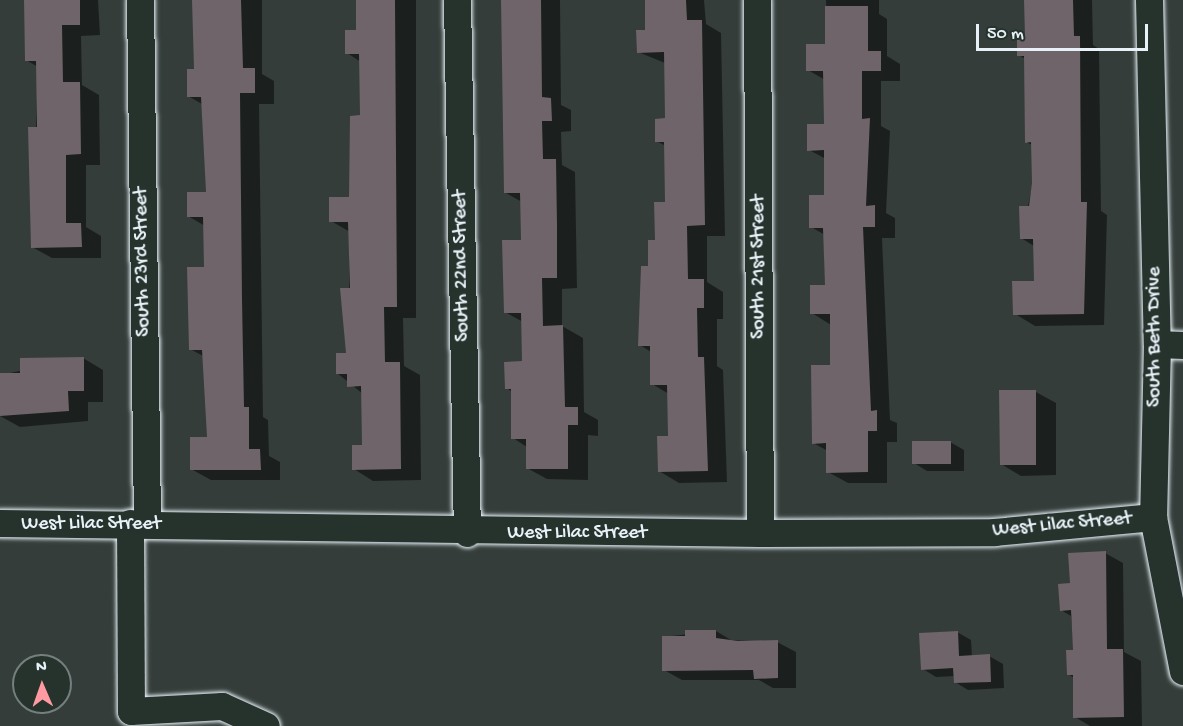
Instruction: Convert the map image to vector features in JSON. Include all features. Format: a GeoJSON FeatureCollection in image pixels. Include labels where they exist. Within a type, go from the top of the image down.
{"type":"FeatureCollection","features":[{"type":"Feature","properties":{"kind":"street","name":"South 23rd Street"},"geometry":{"type":"LineString","coordinates":[[140,0],[139,523],[131,711],[222,706],[266,726]]}},
{"type":"Feature","properties":{"kind":"street","name":"South 22nd Street"},"geometry":{"type":"LineString","coordinates":[[457,0],[467,533]]}},
{"type":"Feature","properties":{"kind":"street","name":"South 21st Street"},"geometry":{"type":"LineString","coordinates":[[757,0],[760,533]]}},
{"type":"Feature","properties":{"kind":"street","name":"South Beth Drive"},"geometry":{"type":"LineString","coordinates":[[1149,0],[1170,344],[1153,517],[1183,671]]}},
{"type":"Feature","properties":{"kind":"street","name":"West Lilac Street"},"geometry":{"type":"LineString","coordinates":[[0,523],[139,523],[467,533],[994,532],[1153,517]]}},
{"type":"Feature","properties":{"kind":"building"},"geometry":{"type":"Polygon","coordinates":[[[24,0],[80,0],[80,25],[62,25],[63,82],[80,82],[81,154],[66,155],[66,223],[81,223],[82,247],[31,248],[28,127],[37,127],[36,61],[25,61],[24,0]]]}},
{"type":"Feature","properties":{"kind":"building"},"geometry":{"type":"Polygon","coordinates":[[[192,0],[241,0],[243,68],[255,68],[255,93],[240,93],[242,299],[244,407],[249,407],[249,449],[260,449],[261,470],[190,470],[190,437],[207,437],[202,350],[189,350],[187,267],[204,267],[203,217],[187,217],[187,192],[206,192],[201,97],[187,97],[187,69],[194,69],[192,0]]]}},
{"type":"Feature","properties":{"kind":"building"},"geometry":{"type":"Polygon","coordinates":[[[356,0],[395,0],[397,307],[384,307],[385,362],[400,362],[401,469],[352,470],[352,445],[362,445],[361,386],[347,387],[347,374],[336,374],[336,353],[346,353],[340,288],[350,288],[348,222],[329,222],[329,197],[349,197],[350,116],[360,115],[359,54],[345,54],[345,30],[356,30],[356,0]]]}},
{"type":"Feature","properties":{"kind":"building"},"geometry":{"type":"Polygon","coordinates":[[[501,0],[541,0],[542,97],[551,98],[552,121],[542,121],[543,159],[556,159],[557,225],[557,278],[542,278],[543,326],[563,325],[565,407],[578,407],[578,425],[568,425],[568,469],[526,469],[526,439],[511,439],[511,389],[505,389],[504,362],[522,361],[521,313],[504,313],[502,240],[521,240],[520,193],[504,193],[501,0]]]}},
{"type":"Feature","properties":{"kind":"building"},"geometry":{"type":"Polygon","coordinates":[[[645,0],[686,0],[687,20],[702,20],[705,225],[687,226],[688,279],[704,279],[704,308],[697,308],[698,357],[704,357],[708,471],[658,472],[657,436],[668,436],[667,385],[650,385],[650,346],[638,346],[641,266],[648,266],[648,240],[655,240],[654,202],[665,202],[664,142],[655,142],[655,119],[665,118],[664,52],[637,53],[636,30],[645,30],[645,0]]]}},
{"type":"Feature","properties":{"kind":"building"},"geometry":{"type":"Polygon","coordinates":[[[1024,0],[1073,0],[1074,36],[1080,36],[1081,202],[1087,202],[1084,314],[1013,315],[1012,281],[1034,281],[1033,239],[1020,239],[1019,206],[1029,206],[1032,183],[1031,142],[1025,143],[1024,56],[1017,56],[1017,37],[1025,37],[1024,0]]]}},
{"type":"Feature","properties":{"kind":"building"},"geometry":{"type":"Polygon","coordinates":[[[825,6],[868,6],[868,51],[881,51],[881,71],[862,71],[862,119],[870,118],[866,206],[875,205],[875,227],[863,227],[871,411],[877,410],[877,431],[868,431],[868,472],[826,473],[826,443],[812,444],[811,365],[830,365],[830,314],[810,314],[810,285],[825,285],[823,228],[809,228],[809,195],[824,195],[824,150],[807,151],[807,124],[824,124],[823,71],[806,71],[806,44],[825,44],[825,6]]]}},
{"type":"Feature","properties":{"kind":"building"},"geometry":{"type":"Polygon","coordinates":[[[84,357],[84,391],[68,391],[69,411],[0,416],[0,373],[20,373],[20,358],[84,357]]]}},
{"type":"Feature","properties":{"kind":"building"},"geometry":{"type":"Polygon","coordinates":[[[999,390],[1036,390],[1036,465],[1000,465],[999,390]]]}},
{"type":"Feature","properties":{"kind":"building"},"geometry":{"type":"Polygon","coordinates":[[[912,441],[951,441],[951,464],[912,464],[912,441]]]}},
{"type":"Feature","properties":{"kind":"building"},"geometry":{"type":"Polygon","coordinates":[[[1106,551],[1107,649],[1123,649],[1124,717],[1073,718],[1073,675],[1067,675],[1066,650],[1073,650],[1071,610],[1060,611],[1058,584],[1070,583],[1068,553],[1106,551]]]}},
{"type":"Feature","properties":{"kind":"building"},"geometry":{"type":"Polygon","coordinates":[[[685,630],[716,630],[716,638],[738,641],[778,640],[778,678],[754,679],[753,670],[662,671],[662,636],[685,636],[685,630]]]}},
{"type":"Feature","properties":{"kind":"building"},"geometry":{"type":"Polygon","coordinates":[[[958,631],[959,656],[990,654],[991,682],[954,683],[953,668],[921,670],[919,633],[958,631]]]}}]}
